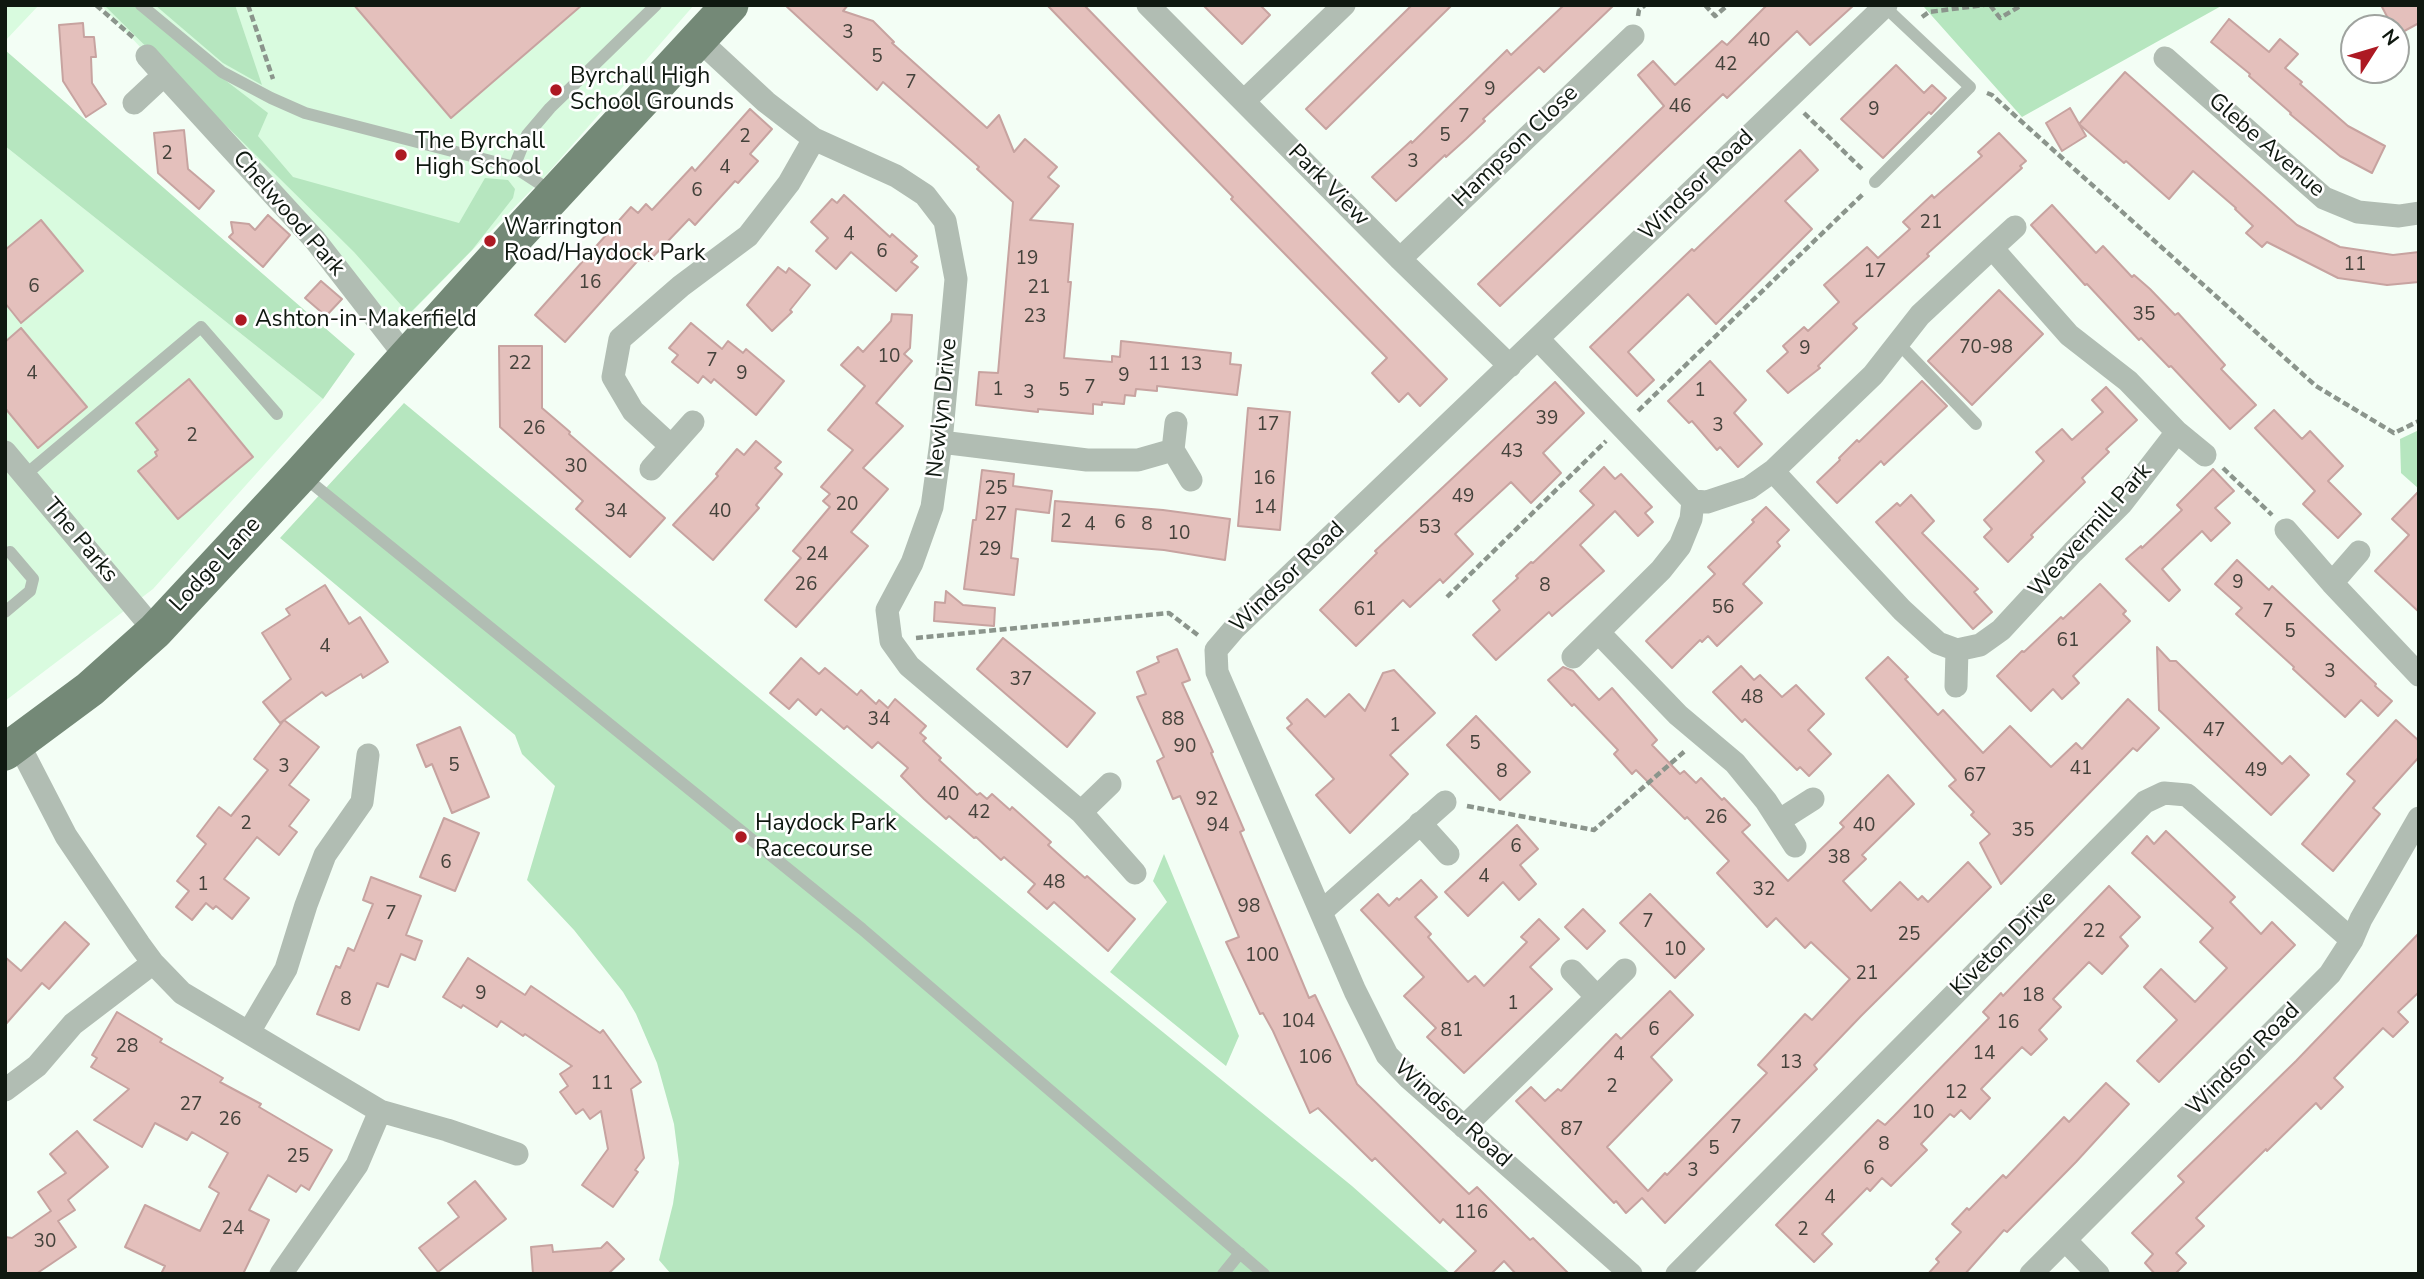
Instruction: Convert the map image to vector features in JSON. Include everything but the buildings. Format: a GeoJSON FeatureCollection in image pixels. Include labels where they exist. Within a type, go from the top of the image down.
{"type":"FeatureCollection","features":[{"type":"Feature","properties":{"kind":"main road","name":"Lodge Lane"},"geometry":{"type":"LineString","coordinates":[[12,747],[90,689],[155,631],[730,5]]}},
{"type":"Feature","properties":{"kind":"street","name":"Park View"},"geometry":{"type":"LineString","coordinates":[[1148,5],[1510,366]]}},
{"type":"Feature","properties":{"kind":"street"},"geometry":{"type":"LineString","coordinates":[[1244,101],[1344,5]]}},
{"type":"Feature","properties":{"kind":"street","name":"Windsor Road"},"geometry":{"type":"LineString","coordinates":[[1631,1274],[1410,1079],[1387,1055],[1355,991],[1217,672],[1216,650],[1234,629],[1886,6]]}},
{"type":"Feature","properties":{"kind":"street","name":"Hampson Close"},"geometry":{"type":"LineString","coordinates":[[1400,259],[1633,36]]}},
{"type":"Feature","properties":{"kind":"street","name":"Newlyn Drive"},"geometry":{"type":"LineString","coordinates":[[698,39],[766,102],[814,139],[896,176],[925,195],[945,221],[956,279],[941,442],[932,507],[912,563],[887,610],[891,641]]}},
{"type":"Feature","properties":{"kind":"street","name":"Chelwood Park"},"geometry":{"type":"LineString","coordinates":[[147,56],[315,240],[406,357]]}},
{"type":"Feature","properties":{"kind":"street","name":"Glebe Avenue"},"geometry":{"type":"LineString","coordinates":[[2165,58],[2324,198],[2358,212],[2399,216],[2419,214]]}},
{"type":"Feature","properties":{"kind":"street"},"geometry":{"type":"LineString","coordinates":[[134,103],[164,75]]}},
{"type":"Feature","properties":{"kind":"street"},"geometry":{"type":"LineString","coordinates":[[671,446],[633,411],[613,377],[620,340],[681,286],[748,236],[789,183],[814,139]]}},
{"type":"Feature","properties":{"kind":"street"},"geometry":{"type":"LineString","coordinates":[[1538,339],[1693,501],[1707,502],[1749,488],[1773,471],[1873,375],[1920,315],[2015,227]]}},
{"type":"Feature","properties":{"kind":"street"},"geometry":{"type":"LineString","coordinates":[[1992,248],[2069,335],[2128,382],[2177,432],[2205,455]]}},
{"type":"Feature","properties":{"kind":"street"},"geometry":{"type":"LineString","coordinates":[[650,469],[693,422]]}},
{"type":"Feature","properties":{"kind":"street"},"geometry":{"type":"LineString","coordinates":[[1176,423],[1173,450],[1191,481]]}},
{"type":"Feature","properties":{"kind":"street","name":"Weavermill Park"},"geometry":{"type":"LineString","coordinates":[[1957,650],[1980,645],[2001,630],[2122,503],[2177,432]]}},
{"type":"Feature","properties":{"kind":"street"},"geometry":{"type":"LineString","coordinates":[[941,442],[1087,460],[1138,460],[1173,450]]}},
{"type":"Feature","properties":{"kind":"street","name":"The Parks"},"geometry":{"type":"LineString","coordinates":[[5,452],[155,631]]}},
{"type":"Feature","properties":{"kind":"street"},"geometry":{"type":"LineString","coordinates":[[1773,471],[1902,610],[1938,643],[1957,650],[1956,686]]}},
{"type":"Feature","properties":{"kind":"street"},"geometry":{"type":"LineString","coordinates":[[1573,657],[1661,570],[1680,546],[1691,519],[1693,501]]}},
{"type":"Feature","properties":{"kind":"street"},"geometry":{"type":"LineString","coordinates":[[2286,530],[2419,675]]}},
{"type":"Feature","properties":{"kind":"street"},"geometry":{"type":"LineString","coordinates":[[2332,583],[2359,552]]}},
{"type":"Feature","properties":{"kind":"street"},"geometry":{"type":"LineString","coordinates":[[1599,633],[1678,715],[1735,763],[1780,820],[1795,846]]}},
{"type":"Feature","properties":{"kind":"street"},"geometry":{"type":"LineString","coordinates":[[891,641],[909,666],[1081,812],[1135,873]]}},
{"type":"Feature","properties":{"kind":"street"},"geometry":{"type":"LineString","coordinates":[[12,747],[66,836],[153,963],[182,993],[380,1111],[517,1154]]}},
{"type":"Feature","properties":{"kind":"street"},"geometry":{"type":"LineString","coordinates":[[249,1032],[286,969],[325,855],[362,802],[368,755]]}},
{"type":"Feature","properties":{"kind":"street"},"geometry":{"type":"LineString","coordinates":[[1081,812],[1110,784]]}},
{"type":"Feature","properties":{"kind":"street","name":"Kiveton Drive"},"geometry":{"type":"LineString","coordinates":[[1677,1274],[2145,802],[2164,793],[2187,795],[2352,940]]}},
{"type":"Feature","properties":{"kind":"street"},"geometry":{"type":"LineString","coordinates":[[1780,820],[1813,799]]}},
{"type":"Feature","properties":{"kind":"street"},"geometry":{"type":"LineString","coordinates":[[1321,912],[1445,802]]}},
{"type":"Feature","properties":{"kind":"street","name":"Windsor Road"},"geometry":{"type":"LineString","coordinates":[[2031,1274],[2330,974],[2352,940],[2361,919],[2419,818]]}},
{"type":"Feature","properties":{"kind":"street"},"geometry":{"type":"LineString","coordinates":[[1420,823],[1448,854]]}},
{"type":"Feature","properties":{"kind":"street"},"geometry":{"type":"LineString","coordinates":[[5,1090],[37,1066],[73,1024],[153,963]]}},
{"type":"Feature","properties":{"kind":"street"},"geometry":{"type":"LineString","coordinates":[[1464,1127],[1625,970]]}},
{"type":"Feature","properties":{"kind":"street"},"geometry":{"type":"LineString","coordinates":[[1572,971],[1597,997]]}},
{"type":"Feature","properties":{"kind":"street"},"geometry":{"type":"LineString","coordinates":[[281,1274],[357,1165],[380,1111]]}},
{"type":"Feature","properties":{"kind":"street"},"geometry":{"type":"LineString","coordinates":[[2065,1240],[2098,1274]]}},
{"type":"Feature","properties":{"kind":"lane"},"geometry":{"type":"LineString","coordinates":[[141,5],[222,72],[271,98],[305,113],[514,167],[555,193]]}},
{"type":"Feature","properties":{"kind":"lane"},"geometry":{"type":"LineString","coordinates":[[514,167],[527,135],[656,5]]}},
{"type":"Feature","properties":{"kind":"lane"},"geometry":{"type":"LineString","coordinates":[[1875,182],[1970,87],[1886,6]]}},
{"type":"Feature","properties":{"kind":"lane"},"geometry":{"type":"LineString","coordinates":[[25,475],[201,327],[277,414]]}},
{"type":"Feature","properties":{"kind":"lane"},"geometry":{"type":"LineString","coordinates":[[1898,343],[1976,424]]}},
{"type":"Feature","properties":{"kind":"lane"},"geometry":{"type":"LineString","coordinates":[[301,474],[862,929],[1264,1274]]}},
{"type":"Feature","properties":{"kind":"lane"},"geometry":{"type":"LineString","coordinates":[[5,612],[30,591],[33,579],[10,552]]}},
{"type":"Feature","properties":{"kind":"lane"},"geometry":{"type":"LineString","coordinates":[[1223,1274],[1240,1253]]}},
{"type":"Feature","properties":{"kind":"path"},"geometry":{"type":"LineString","coordinates":[[96,5],[141,44],[147,56]]}},
{"type":"Feature","properties":{"kind":"path"},"geometry":{"type":"LineString","coordinates":[[248,5],[274,81]]}},
{"type":"Feature","properties":{"kind":"path"},"geometry":{"type":"LineString","coordinates":[[1705,5],[1715,16],[1728,5]]}},
{"type":"Feature","properties":{"kind":"path"},"geometry":{"type":"LineString","coordinates":[[1908,29],[1929,12],[1984,5]]}},
{"type":"Feature","properties":{"kind":"path"},"geometry":{"type":"LineString","coordinates":[[1990,5],[2000,18],[2022,5]]}},
{"type":"Feature","properties":{"kind":"path"},"geometry":{"type":"LineString","coordinates":[[1970,87],[1992,95],[2316,386],[2394,433],[2419,421]]}},
{"type":"Feature","properties":{"kind":"path"},"geometry":{"type":"LineString","coordinates":[[1447,597],[1875,182],[1788,98]]}},
{"type":"Feature","properties":{"kind":"path"},"geometry":{"type":"LineString","coordinates":[[2205,455],[2222,467],[2286,530]]}},
{"type":"Feature","properties":{"kind":"path"},"geometry":{"type":"LineString","coordinates":[[891,641],[1170,613],[1216,650]]}},
{"type":"Feature","properties":{"kind":"path"},"geometry":{"type":"LineString","coordinates":[[1445,802],[1594,830],[1703,736]]}},
{"type":"Feature","properties":{"kind":"shaded area"},"geometry":{"type":"Polygon","coordinates":[[[5,5],[39,5],[5,41],[5,5]]]}},
{"type":"Feature","properties":{"kind":"shaded area","name":"The Byrchall High School"},"geometry":{"type":"Polygon","coordinates":[[[101,5],[694,5],[548,173],[399,325],[101,5]]]}},
{"type":"Feature","properties":{"kind":"shaded area"},"geometry":{"type":"Polygon","coordinates":[[[104,5],[135,5],[268,113],[258,136],[293,177],[459,223],[485,178],[508,180],[515,189],[513,198],[472,250],[409,314],[354,252],[104,5]]]}},
{"type":"Feature","properties":{"kind":"shaded area"},"geometry":{"type":"Polygon","coordinates":[[[155,5],[235,5],[262,85],[223,63],[155,5]]]}},
{"type":"Feature","properties":{"kind":"shaded area"},"geometry":{"type":"Polygon","coordinates":[[[2223,5],[2022,117],[1924,7],[2223,5]]]}},
{"type":"Feature","properties":{"kind":"shaded area"},"geometry":{"type":"Polygon","coordinates":[[[5,50],[355,354],[323,399],[5,146],[5,50]]]}},
{"type":"Feature","properties":{"kind":"shaded area"},"geometry":{"type":"Polygon","coordinates":[[[5,146],[323,399],[153,589],[5,701],[5,146]]]}},
{"type":"Feature","properties":{"kind":"shaded area","name":"Haydock Park Racecourse"},"geometry":{"type":"Polygon","coordinates":[[[404,403],[1094,976],[1352,1186],[1451,1274],[671,1274],[659,1260],[673,1204],[679,1163],[674,1124],[657,1063],[636,1014],[623,992],[574,930],[527,880],[555,786],[522,754],[515,735],[280,538],[404,403]]]}},
{"type":"Feature","properties":{"kind":"shaded area"},"geometry":{"type":"Polygon","coordinates":[[[2419,430],[2419,489],[2401,473],[2400,439],[2419,430]]]}},
{"type":"Feature","properties":{"kind":"shaded area"},"geometry":{"type":"Polygon","coordinates":[[[1164,854],[1239,1036],[1226,1066],[1110,972],[1167,902],[1153,881],[1164,854]]]}},
{"type":"Feature","properties":{"kind":"place","name":"Byrchall High School Grounds"},"geometry":{"type":"Point","coordinates":[556,90]}},
{"type":"Feature","properties":{"kind":"place","name":"The Byrchall High School"},"geometry":{"type":"Point","coordinates":[401,155]}},
{"type":"Feature","properties":{"kind":"place","name":"Warrington Road/Haydock Park"},"geometry":{"type":"Point","coordinates":[490,241]}},
{"type":"Feature","properties":{"kind":"place","name":"Ashton-in-Makerfield"},"geometry":{"type":"Point","coordinates":[241,320]}},
{"type":"Feature","properties":{"kind":"place","name":"Haydock Park Racecourse"},"geometry":{"type":"Point","coordinates":[741,837]}}]}
